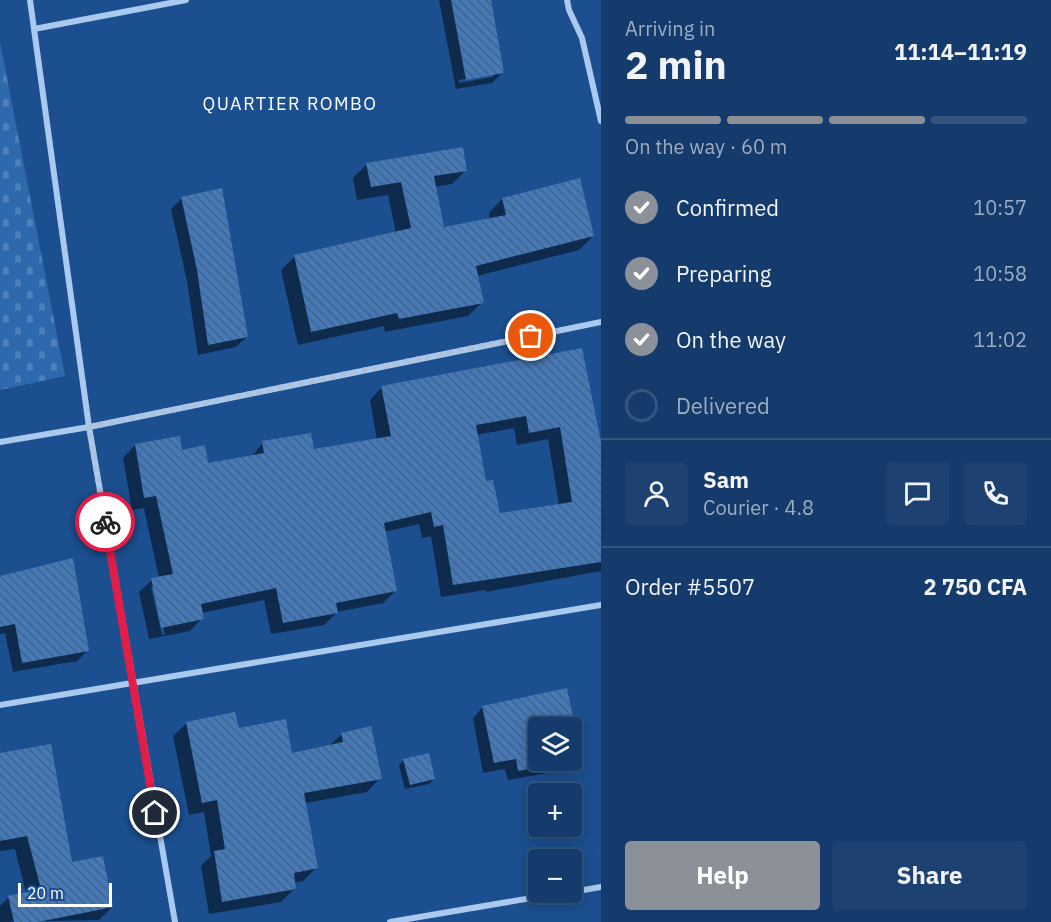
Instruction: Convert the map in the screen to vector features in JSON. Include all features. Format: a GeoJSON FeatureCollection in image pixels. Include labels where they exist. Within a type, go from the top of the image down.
{"type":"FeatureCollection","features":[{"type":"Feature","properties":{"kind":"street"},"geometry":{"type":"LineString","coordinates":[[30,0],[89,427],[175,922]]}},
{"type":"Feature","properties":{"kind":"street"},"geometry":{"type":"LineString","coordinates":[[34,29],[186,0]]}},
{"type":"Feature","properties":{"kind":"street"},"geometry":{"type":"LineString","coordinates":[[567,0],[569,10],[582,38],[601,121]]}},
{"type":"Feature","properties":{"kind":"street"},"geometry":{"type":"LineString","coordinates":[[0,442],[89,427],[601,322]]}},
{"type":"Feature","properties":{"kind":"street"},"geometry":{"type":"LineString","coordinates":[[0,705],[601,605]]}},
{"type":"Feature","properties":{"kind":"street"},"geometry":{"type":"LineString","coordinates":[[582,890],[601,887]]}},
{"type":"Feature","properties":{"kind":"street"},"geometry":{"type":"LineString","coordinates":[[390,922],[528,899]]}},
{"type":"Feature","properties":{"kind":"green space"},"geometry":{"type":"Polygon","coordinates":[[[0,42],[65,376],[0,390],[0,42]]]}},
{"type":"Feature","properties":{"kind":"building"},"geometry":{"type":"Polygon","coordinates":[[[451,0],[491,0],[504,73],[466,80],[451,0]]]}},
{"type":"Feature","properties":{"kind":"building"},"geometry":{"type":"Polygon","coordinates":[[[463,147],[467,171],[434,176],[444,227],[506,215],[502,198],[580,178],[594,236],[476,266],[484,303],[399,319],[397,313],[311,332],[294,255],[411,228],[401,182],[371,187],[366,163],[463,147]]]}},
{"type":"Feature","properties":{"kind":"building"},"geometry":{"type":"Polygon","coordinates":[[[222,188],[248,337],[208,345],[197,270],[181,197],[222,188]]]}},
{"type":"Feature","properties":{"kind":"building"},"geometry":{"type":"Polygon","coordinates":[[[582,348],[601,442],[601,562],[453,585],[443,525],[434,527],[431,512],[384,523],[397,591],[336,603],[338,613],[283,623],[276,588],[201,604],[204,619],[161,628],[151,578],[173,574],[156,496],[144,498],[135,444],[180,436],[182,450],[205,445],[208,463],[264,453],[262,441],[311,433],[314,449],[391,436],[381,386],[582,348]],[[526,416],[476,425],[486,481],[493,480],[500,513],[572,502],[560,427],[529,433],[526,416]]]}},
{"type":"Feature","properties":{"kind":"building"},"geometry":{"type":"Polygon","coordinates":[[[73,558],[89,651],[22,663],[15,624],[0,627],[0,576],[73,558]]]}},
{"type":"Feature","properties":{"kind":"building"},"geometry":{"type":"Polygon","coordinates":[[[567,688],[573,717],[528,717],[528,769],[518,771],[516,759],[494,763],[482,706],[567,688]]]}},
{"type":"Feature","properties":{"kind":"building"},"geometry":{"type":"Polygon","coordinates":[[[235,712],[239,728],[286,719],[292,753],[343,742],[341,733],[371,726],[382,779],[304,793],[318,868],[294,873],[296,889],[222,902],[214,851],[225,849],[217,800],[202,803],[186,722],[235,712]]]}},
{"type":"Feature","properties":{"kind":"building"},"geometry":{"type":"Polygon","coordinates":[[[51,744],[72,862],[103,856],[113,907],[38,922],[14,922],[8,896],[41,889],[27,836],[0,841],[0,753],[51,744]]]}},
{"type":"Feature","properties":{"kind":"building"},"geometry":{"type":"Polygon","coordinates":[[[429,753],[435,779],[410,785],[403,759],[429,753]]]}},
{"type":"Feature","properties":{"kind":"way so far"},"geometry":{"type":"LineString","coordinates":[[105,522],[89,427],[531,336]]}},
{"type":"Feature","properties":{"kind":"district","name":"QUARTIER ROMBO"},"geometry":{"type":"Point","coordinates":[290,104]}},
{"type":"Feature","properties":{"kind":"route"},"geometry":{"type":"LineString","coordinates":[[105,522],[155,813]]}}]}
